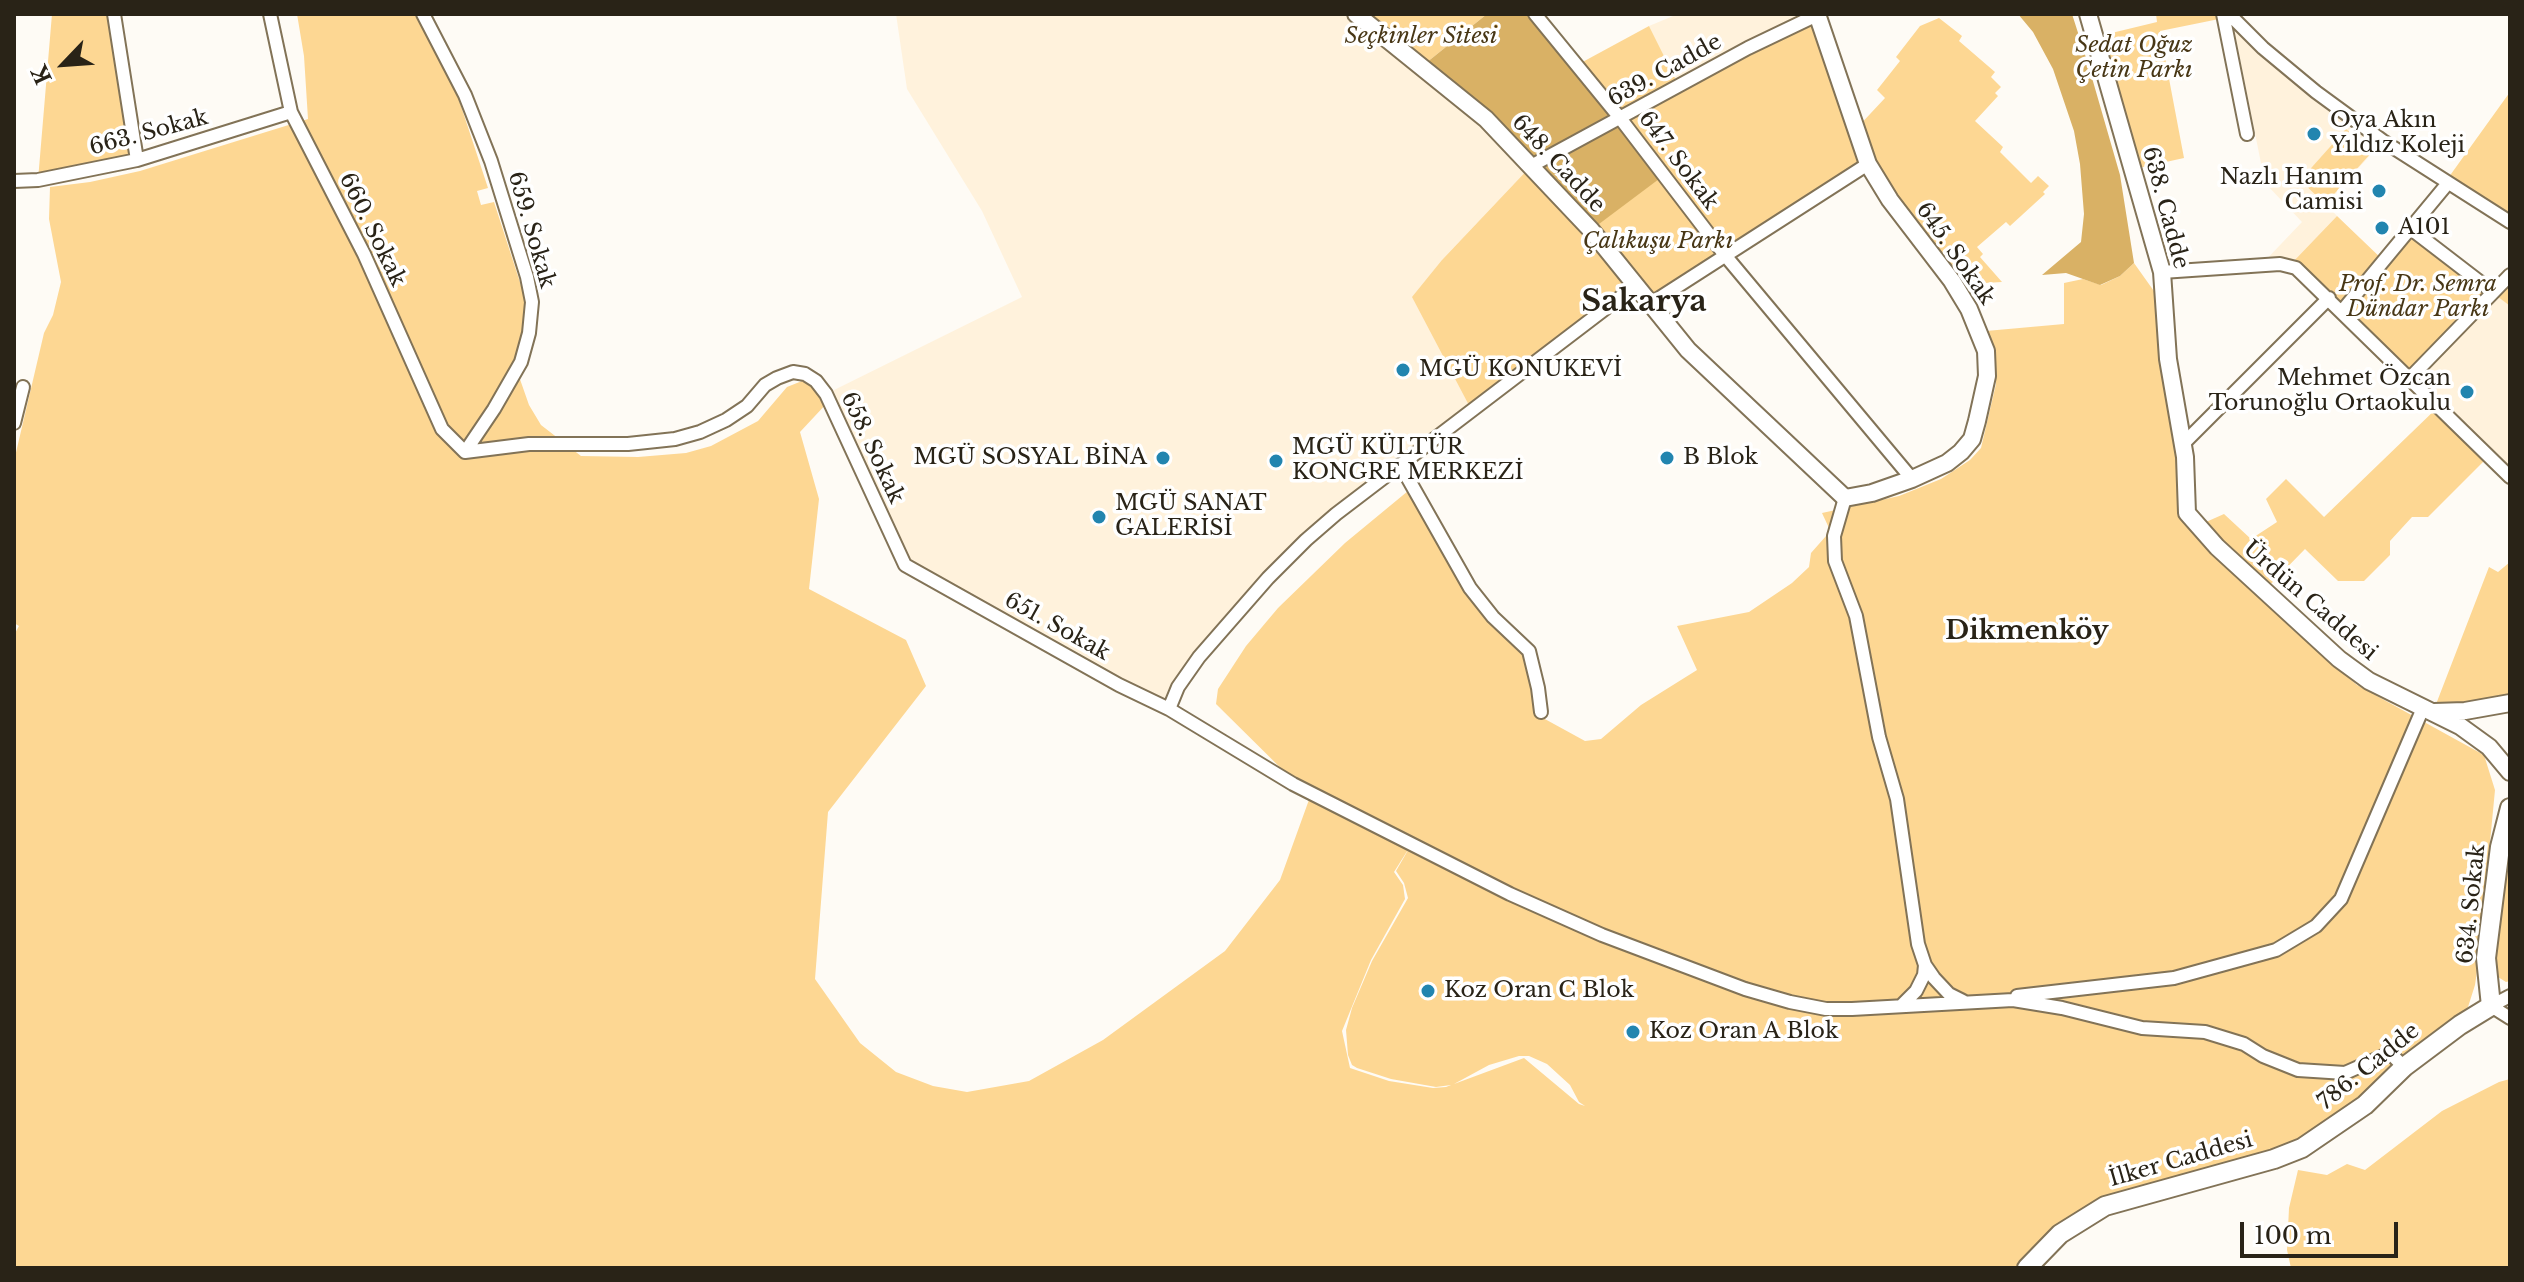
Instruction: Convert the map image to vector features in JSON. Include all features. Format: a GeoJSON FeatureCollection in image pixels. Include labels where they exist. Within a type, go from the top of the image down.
{"type":"FeatureCollection","features":[{"type":"Feature","properties":{"kind":"main road","name":"634. Sokak"},"geometry":{"type":"LineString","coordinates":[[2491,1006],[2486,958],[2500,847],[2510,808]]}},
{"type":"Feature","properties":{"kind":"main road","name":"786. Cadde"},"geometry":{"type":"LineString","coordinates":[[2274,1159],[2302,1148],[2337,1126],[2365,1105],[2404,1067],[2491,1006]]}},
{"type":"Feature","properties":{"kind":"main road","name":"İlker Caddesi"},"geometry":{"type":"LineString","coordinates":[[2027,1268],[2060,1234],[2105,1206],[2274,1159]]}},
{"type":"Feature","properties":{"kind":"street"},"geometry":{"type":"LineString","coordinates":[[114,14],[137,160]]}},
{"type":"Feature","properties":{"kind":"street","name":"660. Sokak"},"geometry":{"type":"LineString","coordinates":[[270,14],[291,112],[364,254],[442,429],[465,452]]}},
{"type":"Feature","properties":{"kind":"street","name":"659. Sokak"},"geometry":{"type":"LineString","coordinates":[[423,14],[465,95],[491,161],[532,302],[529,333],[521,362],[465,452]]}},
{"type":"Feature","properties":{"kind":"street","name":"648. Cadde"},"geometry":{"type":"LineString","coordinates":[[1356,14],[1486,119],[1591,230],[1688,350],[1845,498]]}},
{"type":"Feature","properties":{"kind":"street","name":"647. Sokak"},"geometry":{"type":"LineString","coordinates":[[1535,14],[1620,118],[1724,254],[1912,479]]}},
{"type":"Feature","properties":{"kind":"street","name":"639. Cadde"},"geometry":{"type":"LineString","coordinates":[[1531,166],[1748,48],[1818,14]]}},
{"type":"Feature","properties":{"kind":"street","name":"645. Sokak"},"geometry":{"type":"LineString","coordinates":[[1818,14],[1868,164],[1890,200],[1952,281],[1969,309],[1986,351],[1987,376],[1972,439],[1947,463],[1872,493],[1845,498]]}},
{"type":"Feature","properties":{"kind":"street","name":"638. Cadde"},"geometry":{"type":"LineString","coordinates":[[2088,14],[2162,272],[2168,359],[2183,444],[2187,513]]}},
{"type":"Feature","properties":{"kind":"street"},"geometry":{"type":"LineString","coordinates":[[2223,14],[2247,134]]}},
{"type":"Feature","properties":{"kind":"street"},"geometry":{"type":"LineString","coordinates":[[2229,14],[2263,48],[2316,92],[2383,141],[2510,222]]}},
{"type":"Feature","properties":{"kind":"street","name":"663. Sokak"},"geometry":{"type":"LineString","coordinates":[[14,181],[38,180],[137,160],[291,112]]}},
{"type":"Feature","properties":{"kind":"street"},"geometry":{"type":"LineString","coordinates":[[1650,304],[1868,164]]}},
{"type":"Feature","properties":{"kind":"street"},"geometry":{"type":"LineString","coordinates":[[2342,311],[2448,183]]}},
{"type":"Feature","properties":{"kind":"street"},"geometry":{"type":"LineString","coordinates":[[2411,229],[2493,292]]}},
{"type":"Feature","properties":{"kind":"street"},"geometry":{"type":"LineString","coordinates":[[2162,272],[2285,264],[2302,272],[2510,477]]}},
{"type":"Feature","properties":{"kind":"street"},"geometry":{"type":"LineString","coordinates":[[2410,378],[2510,275]]}},
{"type":"Feature","properties":{"kind":"street"},"geometry":{"type":"LineString","coordinates":[[1169,709],[1178,687],[1199,657],[1268,578],[1336,514],[1635,286]]}},
{"type":"Feature","properties":{"kind":"street"},"geometry":{"type":"LineString","coordinates":[[2183,444],[2329,298]]}},
{"type":"Feature","properties":{"kind":"street","name":"658. Sokak"},"geometry":{"type":"LineString","coordinates":[[465,452],[529,444],[628,444],[675,439],[700,432],[747,406],[765,385],[793,372],[805,374],[816,381],[826,394],[905,565]]}},
{"type":"Feature","properties":{"kind":"street"},"geometry":{"type":"LineString","coordinates":[[14,423],[23,387]]}},
{"type":"Feature","properties":{"kind":"street"},"geometry":{"type":"LineString","coordinates":[[1401,466],[1470,588],[1493,617],[1529,651],[1541,712]]}},
{"type":"Feature","properties":{"kind":"street"},"geometry":{"type":"LineString","coordinates":[[1845,498],[1834,536],[1835,561],[1856,616],[1879,737],[1897,799],[1918,944],[1925,965],[1941,986],[1965,1002],[2013,1000],[2142,1028],[2205,1032],[2244,1044],[2263,1056],[2298,1070],[2345,1073],[2390,1053],[2404,1067]]}},
{"type":"Feature","properties":{"kind":"street","name":"Ürdün Caddesi"},"geometry":{"type":"LineString","coordinates":[[2187,513],[2217,547],[2339,659],[2369,681],[2475,737],[2510,772]]}},
{"type":"Feature","properties":{"kind":"street","name":"651. Sokak"},"geometry":{"type":"LineString","coordinates":[[905,565],[1119,685],[1169,709],[1293,784],[1460,870],[1602,935],[1745,989],[1826,1009],[1965,1002]]}},
{"type":"Feature","properties":{"kind":"street"},"geometry":{"type":"LineString","coordinates":[[1965,1002],[2174,978],[2276,950],[2316,926],[2341,899],[2428,710],[2465,711],[2510,703]]}},
{"type":"Feature","properties":{"kind":"street"},"geometry":{"type":"LineString","coordinates":[[1901,1006],[1916,991],[1925,965]]}},
{"type":"Feature","properties":{"kind":"street"},"geometry":{"type":"LineString","coordinates":[[2510,996],[2491,1006],[2510,1018]]}},
{"type":"Feature","properties":{"kind":"shaded area"},"geometry":{"type":"Polygon","coordinates":[[[896,14],[1356,14],[1531,166],[1442,260],[1472,411],[1336,514],[1234,616],[1169,709],[905,565],[826,394],[1022,297],[982,211],[907,89],[896,14]]]}},
{"type":"Feature","properties":{"kind":"shaded area"},"geometry":{"type":"Polygon","coordinates":[[[1487,14],[1535,14],[1663,176],[1591,230],[1421,67],[1487,14]]]}},
{"type":"Feature","properties":{"kind":"shaded area"},"geometry":{"type":"Polygon","coordinates":[[[1678,14],[1817,14],[1679,86],[1649,26],[1678,14]]]}},
{"type":"Feature","properties":{"kind":"shaded area"},"geometry":{"type":"Polygon","coordinates":[[[2018,14],[2072,14],[2088,64],[2120,175],[2134,263],[2120,276],[2100,285],[2066,273],[2042,275],[2081,242],[2084,214],[2080,164],[2074,131],[2053,69],[2033,32],[2018,14]]]}},
{"type":"Feature","properties":{"kind":"shaded area","name":"Oya Akın Yıldız Koleji"},"geometry":{"type":"Polygon","coordinates":[[[2229,14],[2383,141],[2326,204],[2337,216],[2290,265],[2261,265],[2302,222],[2265,183],[2236,39],[2225,24],[2229,14]]]}},
{"type":"Feature","properties":{"kind":"shaded area","name":"Mehmet Özcan Torunoğlu Ortaokulu"},"geometry":{"type":"Polygon","coordinates":[[[2493,292],[2510,306],[2510,477],[2410,378],[2493,292]]]}},
{"type":"Feature","properties":{"kind":"green space"},"geometry":{"type":"Polygon","coordinates":[[[52,14],[114,14],[137,160],[38,180],[52,14]]]}},
{"type":"Feature","properties":{"kind":"green space"},"geometry":{"type":"Polygon","coordinates":[[[297,14],[418,14],[459,100],[488,188],[477,191],[481,205],[494,202],[528,307],[529,317],[515,365],[529,405],[541,425],[581,456],[638,457],[686,453],[711,446],[758,421],[787,387],[802,381],[813,383],[828,402],[800,432],[819,499],[809,589],[906,640],[926,686],[828,812],[815,979],[860,1043],[896,1072],[933,1086],[967,1092],[1029,1081],[1103,1040],[1225,951],[1280,880],[1310,797],[1216,704],[1218,689],[1246,646],[1278,608],[1345,543],[1408,491],[1425,512],[1472,595],[1530,658],[1543,718],[1585,741],[1601,739],[1641,705],[1697,670],[1677,626],[1749,612],[1792,583],[1809,567],[1811,553],[1829,528],[1822,513],[1899,496],[1941,479],[1970,460],[1981,448],[1996,384],[1995,359],[1986,331],[2064,324],[2064,283],[2083,279],[2101,285],[2120,276],[2134,263],[2156,294],[2161,361],[2177,459],[2181,515],[2293,630],[2357,685],[2484,755],[2495,790],[2479,957],[2468,1007],[2454,1024],[2308,1137],[2266,1156],[2218,1164],[2120,1196],[2026,1268],[14,1268],[14,635],[19,626],[14,623],[14,461],[44,333],[53,315],[61,282],[49,219],[50,187],[140,171],[308,119],[304,56],[297,14]],[[1411,845],[1394,872],[1403,885],[1405,899],[1371,960],[1342,1031],[1350,1068],[1389,1081],[1433,1088],[1446,1087],[1451,1085],[1436,1087],[1391,1079],[1357,1068],[1352,1065],[1348,1055],[1346,1030],[1352,1008],[1372,961],[1408,898],[1404,883],[1396,871],[1411,845]],[[1529,1056],[1489,1065],[1454,1084],[1524,1058],[1579,1104],[1585,1106],[1579,1102],[1570,1085],[1547,1064],[1529,1056]]]}},
{"type":"Feature","properties":{"kind":"green space","name":"Seçkinler Sitesi"},"geometry":{"type":"Polygon","coordinates":[[[1356,14],[1487,14],[1421,67],[1356,14]]]}},
{"type":"Feature","properties":{"kind":"green space","name":"Sedat Oğuz Çetin Parkı"},"geometry":{"type":"Polygon","coordinates":[[[2156,14],[2223,14],[2224,18],[2160,31],[2184,158],[2134,169],[2095,37],[2157,22],[2156,14]]]}},
{"type":"Feature","properties":{"kind":"green space","name":"Çalıkuşu Parkı"},"geometry":{"type":"Polygon","coordinates":[[[1817,15],[1856,129],[1885,98],[1877,90],[1900,61],[1896,57],[1920,26],[1939,18],[1962,36],[1959,41],[1995,72],[1991,77],[2001,87],[1995,93],[1998,96],[1975,121],[2003,147],[2000,152],[2031,183],[2038,176],[2049,186],[2043,192],[2045,194],[2010,226],[2006,222],[1977,247],[1983,254],[1980,257],[2002,282],[1967,284],[1958,291],[1868,165],[1650,304],[1636,286],[1472,411],[1412,297],[1442,260],[1531,166],[1577,65],[1649,26],[1679,86],[1817,15]]]}},
{"type":"Feature","properties":{"kind":"green space"},"geometry":{"type":"Polygon","coordinates":[[[2510,92],[2510,222],[2446,181],[2510,92]]]}},
{"type":"Feature","properties":{"kind":"green space"},"geometry":{"type":"Polygon","coordinates":[[[2346,129],[2372,152],[2325,204],[2297,177],[2300,173],[2304,176],[2346,129]]]}},
{"type":"Feature","properties":{"kind":"green space","name":"Prof. Dr. Semra Dündar Parkı"},"geometry":{"type":"Polygon","coordinates":[[[2337,216],[2384,261],[2411,229],[2493,292],[2510,275],[2510,306],[2493,293],[2410,378],[2290,265],[2337,216]]]}},
{"type":"Feature","properties":{"kind":"green space"},"geometry":{"type":"Polygon","coordinates":[[[2439,406],[2489,456],[2428,517],[2412,517],[2390,541],[2390,555],[2364,581],[2338,581],[2305,549],[2264,591],[2197,526],[2224,514],[2251,539],[2277,522],[2266,499],[2286,479],[2324,517],[2439,406]]]}},
{"type":"Feature","properties":{"kind":"green space"},"geometry":{"type":"Polygon","coordinates":[[[2510,562],[2510,703],[2433,712],[2489,567],[2498,572],[2510,562]]]}},
{"type":"Feature","properties":{"kind":"green space"},"geometry":{"type":"Polygon","coordinates":[[[2510,839],[2510,981],[2506,982],[2498,977],[2495,964],[2510,839]]]}},
{"type":"Feature","properties":{"kind":"green space"},"geometry":{"type":"Polygon","coordinates":[[[2510,1079],[2510,1268],[2291,1268],[2287,1250],[2289,1208],[2298,1170],[2327,1175],[2347,1164],[2365,1170],[2442,1111],[2510,1079]]]}},
{"type":"Feature","properties":{"kind":"place","name":"Oya Akın Yıldız Koleji"},"geometry":{"type":"Point","coordinates":[2314,134]}},
{"type":"Feature","properties":{"kind":"place","name":"Nazlı Hanım Camisi"},"geometry":{"type":"Point","coordinates":[2379,191]}},
{"type":"Feature","properties":{"kind":"place","name":"A101"},"geometry":{"type":"Point","coordinates":[2382,228]}},
{"type":"Feature","properties":{"kind":"place","name":"MGÜ KONUKEVİ"},"geometry":{"type":"Point","coordinates":[1403,370]}},
{"type":"Feature","properties":{"kind":"place","name":"Mehmet Özcan Torunoğlu Ortaokulu"},"geometry":{"type":"Point","coordinates":[2467,392]}},
{"type":"Feature","properties":{"kind":"place","name":"MGÜ SOSYAL BİNA"},"geometry":{"type":"Point","coordinates":[1163,458]}},
{"type":"Feature","properties":{"kind":"place","name":"B Blok"},"geometry":{"type":"Point","coordinates":[1667,458]}},
{"type":"Feature","properties":{"kind":"place","name":"MGÜ KÜLTÜR KONGRE MERKEZİ"},"geometry":{"type":"Point","coordinates":[1276,461]}},
{"type":"Feature","properties":{"kind":"place","name":"MGÜ SANAT GALERİSİ"},"geometry":{"type":"Point","coordinates":[1099,517]}},
{"type":"Feature","properties":{"kind":"place","name":"Koz Oran C Blok"},"geometry":{"type":"Point","coordinates":[1428,991]}},
{"type":"Feature","properties":{"kind":"place","name":"Koz Oran A Blok"},"geometry":{"type":"Point","coordinates":[1633,1032]}},
{"type":"Feature","properties":{"kind":"district","name":"Sakarya"},"geometry":{"type":"Point","coordinates":[1644,303]}},
{"type":"Feature","properties":{"kind":"district","name":"Dikmenköy"},"geometry":{"type":"Point","coordinates":[2027,632]}}]}
